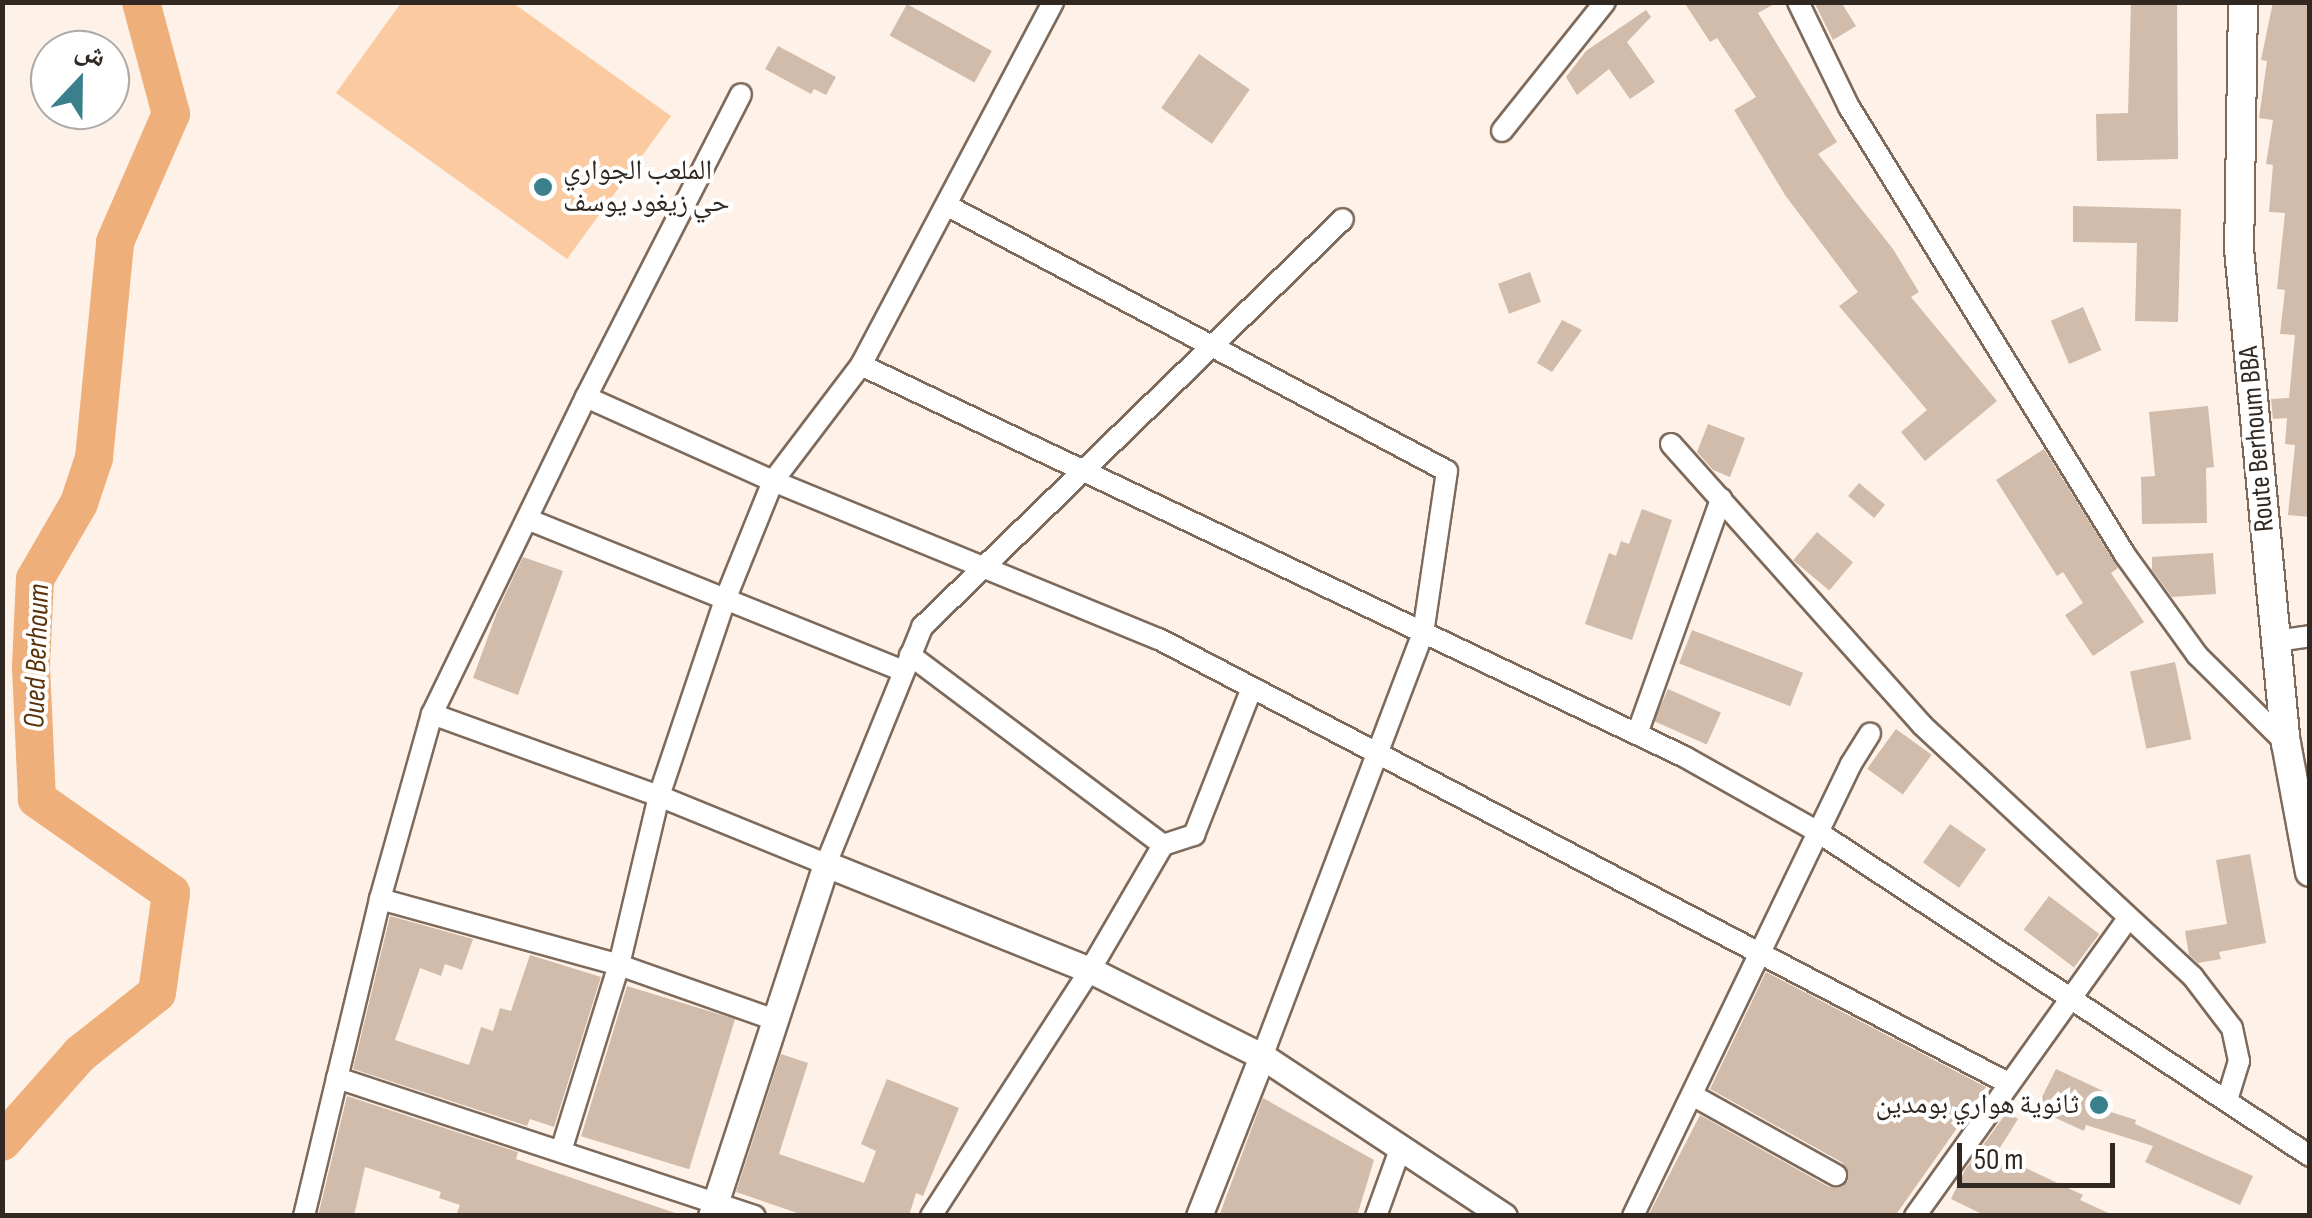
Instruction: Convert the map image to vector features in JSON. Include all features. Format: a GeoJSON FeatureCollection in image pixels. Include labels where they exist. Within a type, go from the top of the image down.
{"type":"FeatureCollection","features":[{"type":"Feature","properties":{"kind":"main road","name":"Route Berhoum BBA"},"geometry":{"type":"LineString","coordinates":[[2243,2],[2239,250],[2286,743],[2310,872]]}},
{"type":"Feature","properties":{"kind":"street"},"geometry":{"type":"LineString","coordinates":[[562,1151],[619,965],[658,796],[725,600],[773,482],[861,365],[1053,2]]}},
{"type":"Feature","properties":{"kind":"street"},"geometry":{"type":"LineString","coordinates":[[1502,131],[1605,2]]}},
{"type":"Feature","properties":{"kind":"street"},"geometry":{"type":"LineString","coordinates":[[1798,2],[1849,107],[2125,555],[2197,655],[2286,743]]}},
{"type":"Feature","properties":{"kind":"street"},"geometry":{"type":"LineString","coordinates":[[304,1216],[380,899],[432,714],[586,397],[741,94]]}},
{"type":"Feature","properties":{"kind":"street"},"geometry":{"type":"LineString","coordinates":[[946,205],[1448,471],[1423,632],[1379,757],[1199,1216]]}},
{"type":"Feature","properties":{"kind":"street"},"geometry":{"type":"LineString","coordinates":[[714,1208],[826,864],[922,627],[1343,219]]}},
{"type":"Feature","properties":{"kind":"street"},"geometry":{"type":"LineString","coordinates":[[861,365],[1637,734],[1818,832],[2310,1156]]}},
{"type":"Feature","properties":{"kind":"street"},"geometry":{"type":"LineString","coordinates":[[586,397],[773,482],[1158,639],[2008,1083]]}},
{"type":"Feature","properties":{"kind":"street"},"geometry":{"type":"LineString","coordinates":[[1671,444],[1922,725],[2193,978],[2232,1028],[2239,1061],[2227,1100]]}},
{"type":"Feature","properties":{"kind":"street"},"geometry":{"type":"LineString","coordinates":[[1637,734],[1721,499]]}},
{"type":"Feature","properties":{"kind":"street"},"geometry":{"type":"LineString","coordinates":[[527,519],[725,600],[907,664],[1163,845]]}},
{"type":"Feature","properties":{"kind":"street"},"geometry":{"type":"LineString","coordinates":[[2276,641],[2310,636]]}},
{"type":"Feature","properties":{"kind":"street"},"geometry":{"type":"LineString","coordinates":[[931,1216],[1090,970],[1163,845],[1194,834],[1252,688]]}},
{"type":"Feature","properties":{"kind":"street"},"geometry":{"type":"LineString","coordinates":[[432,714],[658,796],[1090,970],[1262,1056],[1504,1216]]}},
{"type":"Feature","properties":{"kind":"street"},"geometry":{"type":"LineString","coordinates":[[1633,1216],[1818,832],[1870,734]]}},
{"type":"Feature","properties":{"kind":"street"},"geometry":{"type":"LineString","coordinates":[[380,899],[619,965],[775,1020]]}},
{"type":"Feature","properties":{"kind":"street"},"geometry":{"type":"LineString","coordinates":[[1915,1216],[2128,918]]}},
{"type":"Feature","properties":{"kind":"street"},"geometry":{"type":"LineString","coordinates":[[337,1078],[562,1151],[714,1208],[755,1216]]}},
{"type":"Feature","properties":{"kind":"street"},"geometry":{"type":"LineString","coordinates":[[1692,1095],[1836,1175]]}},
{"type":"Feature","properties":{"kind":"street"},"geometry":{"type":"LineString","coordinates":[[1376,1216],[1401,1147]]}},
{"type":"Feature","properties":{"kind":"shaded area","name":"الملعب الجواري حي زيغود يوسف"},"geometry":{"type":"Polygon","coordinates":[[[401,3],[513,3],[671,116],[567,259],[336,93],[401,3]]]}},
{"type":"Feature","properties":{"kind":"building"},"geometry":{"type":"Polygon","coordinates":[[[1684,2],[1778,2],[1758,13],[1837,142],[1818,154],[1893,249],[1919,292],[1911,297],[1997,401],[1925,461],[1901,432],[1927,410],[1839,306],[1858,292],[1785,195],[1734,110],[1756,97],[1717,38],[1710,42],[1684,2]]]}},
{"type":"Feature","properties":{"kind":"building"},"geometry":{"type":"Polygon","coordinates":[[[1814,2],[1841,2],[1856,26],[1833,40],[1814,2]]]}},
{"type":"Feature","properties":{"kind":"building"},"geometry":{"type":"Polygon","coordinates":[[[2131,2],[2177,2],[2178,159],[2097,161],[2096,114],[2128,113],[2131,2]]]}},
{"type":"Feature","properties":{"kind":"building"},"geometry":{"type":"Polygon","coordinates":[[[2273,2],[2310,2],[2310,517],[2288,515],[2295,445],[2285,444],[2287,418],[2273,419],[2271,399],[2289,398],[2295,335],[2280,334],[2285,290],[2277,289],[2285,213],[2269,212],[2273,165],[2266,164],[2273,120],[2259,118],[2267,61],[2261,60],[2273,2]]]}},
{"type":"Feature","properties":{"kind":"building"},"geometry":{"type":"Polygon","coordinates":[[[907,4],[992,51],[974,83],[890,35],[907,4]]]}},
{"type":"Feature","properties":{"kind":"building"},"geometry":{"type":"Polygon","coordinates":[[[1646,10],[1651,17],[1627,42],[1655,82],[1630,99],[1609,69],[1577,95],[1566,77],[1586,51],[1646,10]]]}},
{"type":"Feature","properties":{"kind":"building"},"geometry":{"type":"Polygon","coordinates":[[[778,46],[836,77],[826,95],[814,89],[811,94],[765,69],[778,46]]]}},
{"type":"Feature","properties":{"kind":"building"},"geometry":{"type":"Polygon","coordinates":[[[1199,54],[1250,90],[1212,144],[1161,108],[1199,54]]]}},
{"type":"Feature","properties":{"kind":"building"},"geometry":{"type":"Polygon","coordinates":[[[2073,206],[2181,209],[2178,322],[2135,321],[2137,243],[2073,242],[2073,206]]]}},
{"type":"Feature","properties":{"kind":"building"},"geometry":{"type":"Polygon","coordinates":[[[1530,272],[1541,302],[1509,314],[1498,284],[1530,272]]]}},
{"type":"Feature","properties":{"kind":"building"},"geometry":{"type":"Polygon","coordinates":[[[2083,307],[2101,350],[2069,364],[2051,321],[2083,307]]]}},
{"type":"Feature","properties":{"kind":"building"},"geometry":{"type":"Polygon","coordinates":[[[1562,320],[1582,330],[1552,372],[1537,363],[1562,320]]]}},
{"type":"Feature","properties":{"kind":"building"},"geometry":{"type":"Polygon","coordinates":[[[2208,406],[2214,467],[2206,468],[2207,523],[2142,524],[2141,477],[2155,476],[2149,412],[2208,406]]]}},
{"type":"Feature","properties":{"kind":"building"},"geometry":{"type":"Polygon","coordinates":[[[1708,424],[1745,438],[1730,477],[1713,470],[1697,452],[1708,424]]]}},
{"type":"Feature","properties":{"kind":"building"},"geometry":{"type":"Polygon","coordinates":[[[2044,449],[2118,568],[2111,573],[2144,622],[2093,656],[2065,615],[2083,603],[2063,572],[2057,576],[1996,480],[2044,449]]]}},
{"type":"Feature","properties":{"kind":"building"},"geometry":{"type":"Polygon","coordinates":[[[1859,483],[1885,505],[1874,518],[1848,496],[1859,483]]]}},
{"type":"Feature","properties":{"kind":"building"},"geometry":{"type":"Polygon","coordinates":[[[1642,509],[1672,520],[1632,640],[1585,624],[1609,553],[1616,556],[1621,541],[1629,544],[1642,509]]]}},
{"type":"Feature","properties":{"kind":"building"},"geometry":{"type":"Polygon","coordinates":[[[1817,532],[1853,562],[1829,591],[1793,560],[1817,532]]]}},
{"type":"Feature","properties":{"kind":"building"},"geometry":{"type":"Polygon","coordinates":[[[2213,553],[2216,594],[2172,597],[2152,570],[2152,557],[2213,553]]]}},
{"type":"Feature","properties":{"kind":"building"},"geometry":{"type":"Polygon","coordinates":[[[523,557],[563,571],[518,695],[473,678],[497,612],[523,557]]]}},
{"type":"Feature","properties":{"kind":"building"},"geometry":{"type":"Polygon","coordinates":[[[1692,630],[1803,673],[1790,706],[1679,664],[1692,630]]]}},
{"type":"Feature","properties":{"kind":"building"},"geometry":{"type":"Polygon","coordinates":[[[2175,662],[2191,739],[2146,749],[2130,672],[2175,662]]]}},
{"type":"Feature","properties":{"kind":"building"},"geometry":{"type":"Polygon","coordinates":[[[1668,689],[1721,713],[1707,745],[1654,721],[1668,689]]]}},
{"type":"Feature","properties":{"kind":"building"},"geometry":{"type":"Polygon","coordinates":[[[1896,729],[1932,755],[1903,795],[1867,769],[1896,729]]]}},
{"type":"Feature","properties":{"kind":"building"},"geometry":{"type":"Polygon","coordinates":[[[1950,824],[1986,849],[1959,888],[1923,863],[1950,824]]]}},
{"type":"Feature","properties":{"kind":"building"},"geometry":{"type":"Polygon","coordinates":[[[2250,854],[2266,943],[2219,952],[2221,959],[2198,963],[2189,955],[2185,931],[2227,924],[2216,860],[2250,854]]]}},
{"type":"Feature","properties":{"kind":"building"},"geometry":{"type":"Polygon","coordinates":[[[2049,896],[2099,934],[2074,967],[2024,930],[2049,896]]]}},
{"type":"Feature","properties":{"kind":"building"},"geometry":{"type":"Polygon","coordinates":[[[390,916],[473,939],[462,970],[445,964],[441,976],[420,968],[395,1040],[469,1065],[481,1027],[493,1031],[500,1008],[511,1011],[530,955],[601,977],[554,1127],[530,1119],[527,1126],[353,1069],[390,916]]]}},
{"type":"Feature","properties":{"kind":"building"},"geometry":{"type":"Polygon","coordinates":[[[1766,972],[1986,1087],[1895,1216],[1648,1216],[1700,1115],[1829,1187],[1842,1187],[1848,1181],[1843,1163],[1710,1089],[1766,972]]]}},
{"type":"Feature","properties":{"kind":"building"},"geometry":{"type":"Polygon","coordinates":[[[627,986],[735,1019],[689,1169],[581,1136],[627,986]]]}},
{"type":"Feature","properties":{"kind":"building"},"geometry":{"type":"Polygon","coordinates":[[[781,1054],[808,1063],[779,1154],[864,1183],[876,1151],[861,1144],[887,1079],[959,1108],[923,1196],[916,1193],[909,1216],[806,1216],[736,1192],[781,1054]]]}},
{"type":"Feature","properties":{"kind":"building"},"geometry":{"type":"Polygon","coordinates":[[[2056,1069],[2103,1091],[2095,1107],[2136,1120],[2135,1124],[2253,1176],[2240,1205],[2145,1162],[2153,1146],[2086,1125],[2084,1131],[2036,1109],[2056,1069]]]}},
{"type":"Feature","properties":{"kind":"building"},"geometry":{"type":"Polygon","coordinates":[[[347,1096],[518,1152],[516,1159],[684,1216],[456,1216],[460,1205],[439,1198],[441,1192],[365,1167],[354,1216],[318,1216],[347,1096]]]}},
{"type":"Feature","properties":{"kind":"building"},"geometry":{"type":"Polygon","coordinates":[[[1263,1098],[1374,1160],[1357,1216],[1219,1216],[1263,1098]]]}},
{"type":"Feature","properties":{"kind":"building"},"geometry":{"type":"Polygon","coordinates":[[[2007,1112],[2018,1119],[1996,1154],[2083,1195],[2080,1200],[2115,1216],[1986,1216],[1951,1199],[1965,1170],[2007,1112]]]}},
{"type":"Feature","properties":{"kind":"waterway","name":"Oued Berhoum"},"geometry":{"type":"LineString","coordinates":[[2,1142],[80,1054],[157,993],[171,893],[37,799],[31,666],[35,579],[79,503],[94,458],[115,242],[171,114],[141,2]]}},
{"type":"Feature","properties":{"kind":"place","name":"الملعب الجواري حي زيغود يوسف"},"geometry":{"type":"Point","coordinates":[543,187]}},
{"type":"Feature","properties":{"kind":"place","name":"ثانوية هواري بومدين"},"geometry":{"type":"Point","coordinates":[2099,1105]}}]}
